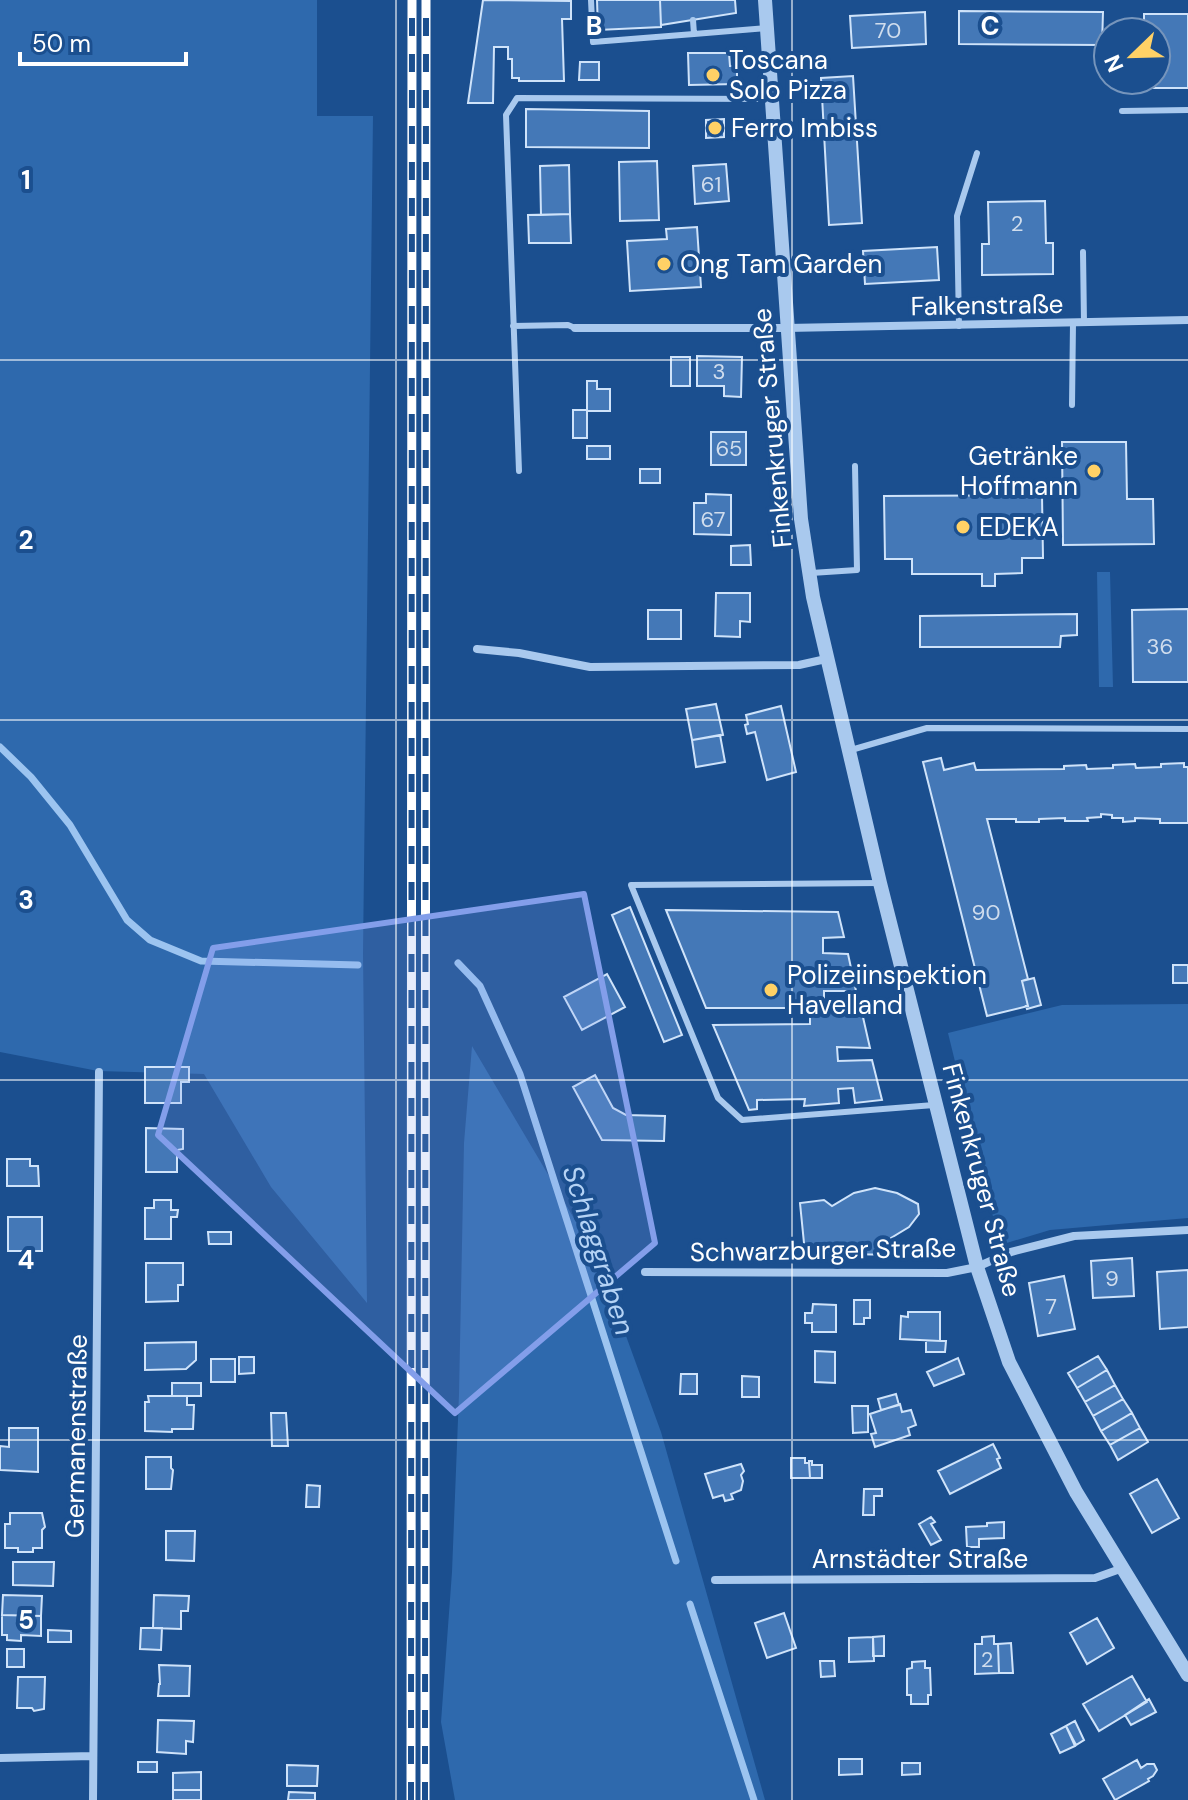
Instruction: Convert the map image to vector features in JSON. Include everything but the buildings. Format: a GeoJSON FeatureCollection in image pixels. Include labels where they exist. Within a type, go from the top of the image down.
{"type":"FeatureCollection","features":[{"type":"Feature","properties":{"kind":"street","name":"Finkenkruger Straße"},"geometry":{"type":"LineString","coordinates":[[765,0],[801,519],[808,573],[847,751],[935,1105],[977,1267],[1009,1362],[1076,1492],[1188,1675]]}},
{"type":"Feature","properties":{"kind":"street","name":"Falkenstraße"},"geometry":{"type":"LineString","coordinates":[[575,328],[959,326],[1188,320]]}},
{"type":"Feature","properties":{"kind":"street"},"geometry":{"type":"LineString","coordinates":[[477,649],[519,653],[590,667],[799,665],[826,659]]}},
{"type":"Feature","properties":{"kind":"street","name":"Germanenstraße"},"geometry":{"type":"LineString","coordinates":[[93,1800],[99,1072]]}},
{"type":"Feature","properties":{"kind":"street","name":"Schwarzburger Straße"},"geometry":{"type":"LineString","coordinates":[[645,1272],[947,1273],[977,1267],[1011,1252],[1074,1236],[1188,1230]]}},
{"type":"Feature","properties":{"kind":"street","name":"Arnstädter Straße"},"geometry":{"type":"LineString","coordinates":[[715,1580],[1095,1578],[1123,1568]]}},
{"type":"Feature","properties":{"kind":"street"},"geometry":{"type":"LineString","coordinates":[[0,1758],[93,1756]]}},
{"type":"Feature","properties":{"kind":"lane"},"geometry":{"type":"LineString","coordinates":[[591,0],[593,42],[768,28]]}},
{"type":"Feature","properties":{"kind":"lane"},"geometry":{"type":"LineString","coordinates":[[693,20],[694,34]]}},
{"type":"Feature","properties":{"kind":"lane"},"geometry":{"type":"LineString","coordinates":[[519,471],[506,115],[517,98],[772,99]]}},
{"type":"Feature","properties":{"kind":"lane"},"geometry":{"type":"LineString","coordinates":[[1122,111],[1188,110]]}},
{"type":"Feature","properties":{"kind":"lane"},"geometry":{"type":"LineString","coordinates":[[959,326],[957,216],[977,153]]}},
{"type":"Feature","properties":{"kind":"lane"},"geometry":{"type":"LineString","coordinates":[[1083,252],[1084,323]]}},
{"type":"Feature","properties":{"kind":"lane"},"geometry":{"type":"LineString","coordinates":[[1072,405],[1073,323]]}},
{"type":"Feature","properties":{"kind":"lane"},"geometry":{"type":"LineString","coordinates":[[513,326],[568,325],[575,328]]}},
{"type":"Feature","properties":{"kind":"lane"},"geometry":{"type":"LineString","coordinates":[[808,573],[857,570],[855,466]]}},
{"type":"Feature","properties":{"kind":"lane"},"geometry":{"type":"LineString","coordinates":[[847,751],[927,728],[1188,729]]}},
{"type":"Feature","properties":{"kind":"lane"},"geometry":{"type":"LineString","coordinates":[[880,883],[631,885],[718,1098],[742,1120],[935,1105]]}},
{"type":"Feature","properties":{"kind":"highlighted area"},"geometry":{"type":"Polygon","coordinates":[[[584,894],[655,1243],[455,1413],[158,1135],[213,948],[584,894]]]}},
{"type":"Feature","properties":{"kind":"shaded area"},"geometry":{"type":"Polygon","coordinates":[[[0,0],[317,0],[317,116],[373,116],[363,953],[367,1303],[271,1187],[204,1074],[98,1071],[0,1052],[0,0]]]}},
{"type":"Feature","properties":{"kind":"shaded area"},"geometry":{"type":"Polygon","coordinates":[[[1097,572],[1110,572],[1113,687],[1099,687],[1097,572]]]}},
{"type":"Feature","properties":{"kind":"shaded area"},"geometry":{"type":"Polygon","coordinates":[[[1188,1004],[1188,1218],[1050,1230],[1000,1245],[948,1033],[1062,1005],[1188,1004]]]}},
{"type":"Feature","properties":{"kind":"shaded area"},"geometry":{"type":"Polygon","coordinates":[[[472,1046],[598,1259],[661,1432],[765,1800],[455,1800],[441,1722],[452,1572],[464,1143],[472,1046]]]}},
{"type":"Feature","properties":{"kind":"waterway","name":"Schlaggraben"},"geometry":{"type":"LineString","coordinates":[[0,747],[31,777],[70,825],[127,920],[150,940],[201,961],[358,965]]}},
{"type":"Feature","properties":{"kind":"waterway","name":"Schlaggraben"},"geometry":{"type":"LineString","coordinates":[[458,963],[480,986],[520,1074],[676,1561]]}},
{"type":"Feature","properties":{"kind":"waterway","name":"Schlaggraben"},"geometry":{"type":"LineString","coordinates":[[690,1604],[754,1800]]}},
{"type":"Feature","properties":{"kind":"railway"},"geometry":{"type":"LineString","coordinates":[[411,1800],[412,0]]}},
{"type":"Feature","properties":{"kind":"railway"},"geometry":{"type":"LineString","coordinates":[[425,1800],[426,0]]}},
{"type":"Feature","properties":{"kind":"place","name":"Toscana Solo Pizza"},"geometry":{"type":"Point","coordinates":[713,75]}},
{"type":"Feature","properties":{"kind":"place","name":"Ferro Imbiss"},"geometry":{"type":"Point","coordinates":[715,128]}},
{"type":"Feature","properties":{"kind":"place","name":"Ong Tam Garden"},"geometry":{"type":"Point","coordinates":[664,264]}},
{"type":"Feature","properties":{"kind":"place","name":"Getränke Hoffmann"},"geometry":{"type":"Point","coordinates":[1094,471]}},
{"type":"Feature","properties":{"kind":"place","name":"EDEKA"},"geometry":{"type":"Point","coordinates":[963,527]}},
{"type":"Feature","properties":{"kind":"place","name":"Polizeiinspektion Havelland"},"geometry":{"type":"Point","coordinates":[771,990]}}]}
